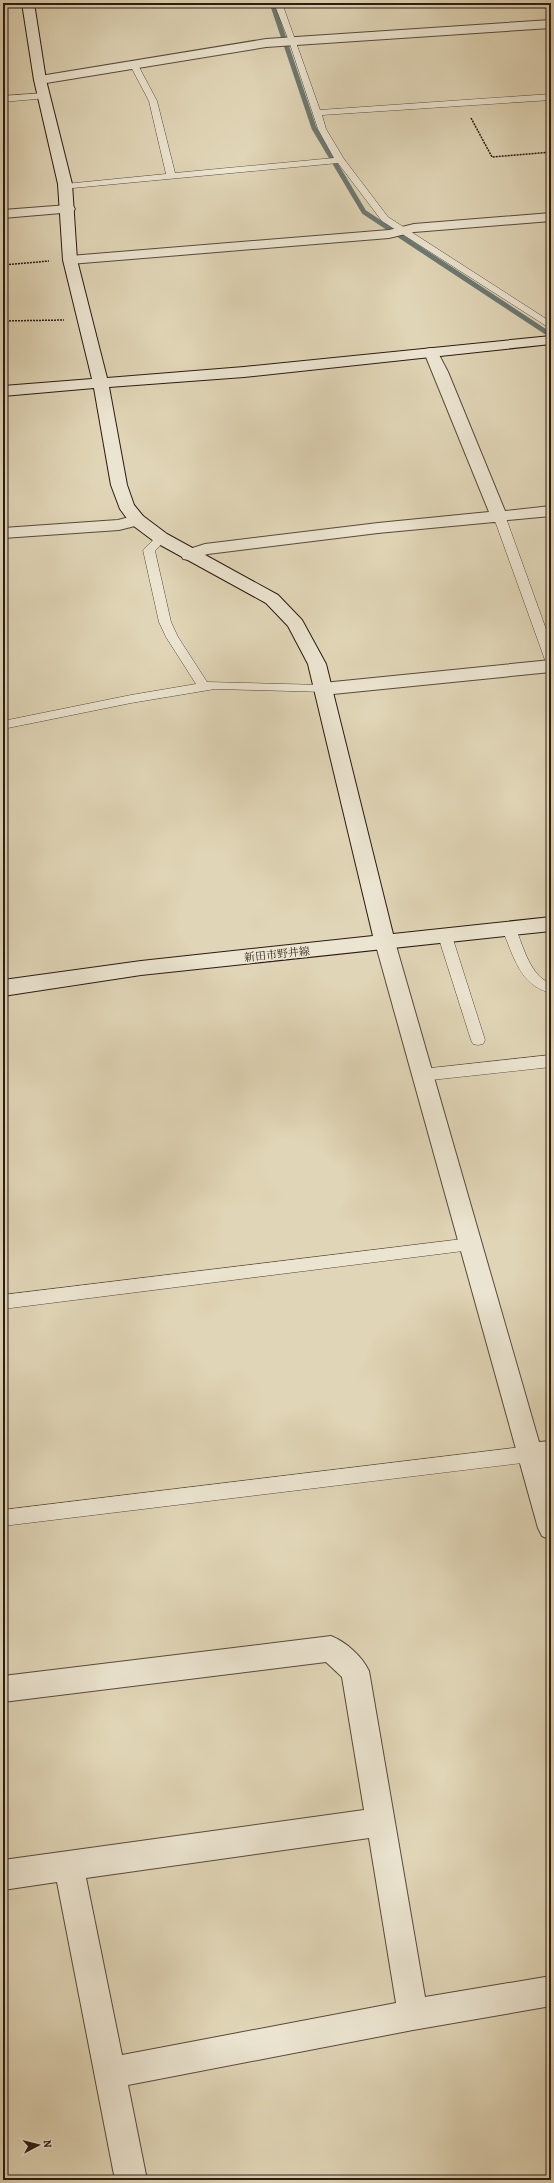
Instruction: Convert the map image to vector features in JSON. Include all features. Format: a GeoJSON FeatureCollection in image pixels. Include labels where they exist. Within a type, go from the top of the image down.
{"type":"FeatureCollection","features":[{"type":"Feature","properties":{"kind":"street"},"geometry":{"type":"LineString","coordinates":[[28,3],[42,88],[65,186],[68,209],[70,260],[86,319],[101,384],[119,484],[126,506],[137,520],[161,538],[189,555],[272,599],[296,624],[317,664],[385,942],[422,1075],[470,1244],[540,1453],[551,1528]]}},
{"type":"Feature","properties":{"kind":"street"},"geometry":{"type":"LineString","coordinates":[[42,88],[134,65],[280,42],[551,24]]}},
{"type":"Feature","properties":{"kind":"street"},"geometry":{"type":"LineString","coordinates":[[3,214],[68,209]]}},
{"type":"Feature","properties":{"kind":"street"},"geometry":{"type":"LineString","coordinates":[[70,260],[395,232],[414,228],[551,217]]}},
{"type":"Feature","properties":{"kind":"street"},"geometry":{"type":"LineString","coordinates":[[3,391],[244,372],[551,340]]}},
{"type":"Feature","properties":{"kind":"street"},"geometry":{"type":"LineString","coordinates":[[431,352],[454,402],[469,445],[500,518]]}},
{"type":"Feature","properties":{"kind":"street"},"geometry":{"type":"LineString","coordinates":[[189,555],[205,549],[378,528],[500,518],[551,511]]}},
{"type":"Feature","properties":{"kind":"street"},"geometry":{"type":"LineString","coordinates":[[3,533],[119,525],[137,520]]}},
{"type":"Feature","properties":{"kind":"street"},"geometry":{"type":"LineString","coordinates":[[323,689],[551,666]]}},
{"type":"Feature","properties":{"kind":"street","name":"新田市野井線"},"geometry":{"type":"LineString","coordinates":[[3,988],[141,968],[551,924]]}},
{"type":"Feature","properties":{"kind":"street"},"geometry":{"type":"LineString","coordinates":[[3,1689],[331,1649],[355,1671],[379,1822],[413,2014]]}},
{"type":"Feature","properties":{"kind":"street"},"geometry":{"type":"LineString","coordinates":[[3,1875],[379,1822]]}},
{"type":"Feature","properties":{"kind":"street"},"geometry":{"type":"LineString","coordinates":[[69,1866],[131,2180]]}},
{"type":"Feature","properties":{"kind":"street"},"geometry":{"type":"LineString","coordinates":[[111,2074],[413,2014],[551,1991]]}},
{"type":"Feature","properties":{"kind":"lane"},"geometry":{"type":"LineString","coordinates":[[278,3],[293,41],[322,129],[340,160],[395,232],[551,326]]}},
{"type":"Feature","properties":{"kind":"lane"},"geometry":{"type":"LineString","coordinates":[[134,65],[153,101],[171,175]]}},
{"type":"Feature","properties":{"kind":"lane"},"geometry":{"type":"LineString","coordinates":[[3,99],[42,88]]}},
{"type":"Feature","properties":{"kind":"lane"},"geometry":{"type":"LineString","coordinates":[[317,113],[551,97]]}},
{"type":"Feature","properties":{"kind":"lane"},"geometry":{"type":"LineString","coordinates":[[65,186],[340,160]]}},
{"type":"Feature","properties":{"kind":"lane"},"geometry":{"type":"LineString","coordinates":[[500,518],[551,660]]}},
{"type":"Feature","properties":{"kind":"lane"},"geometry":{"type":"LineString","coordinates":[[161,538],[149,550],[165,622],[172,637],[204,687]]}},
{"type":"Feature","properties":{"kind":"lane"},"geometry":{"type":"LineString","coordinates":[[3,725],[215,685],[323,689]]}},
{"type":"Feature","properties":{"kind":"lane"},"geometry":{"type":"LineString","coordinates":[[509,929],[532,980],[544,988],[551,988]]}},
{"type":"Feature","properties":{"kind":"lane"},"geometry":{"type":"LineString","coordinates":[[445,936],[478,1040]]}},
{"type":"Feature","properties":{"kind":"lane"},"geometry":{"type":"LineString","coordinates":[[422,1075],[551,1061]]}},
{"type":"Feature","properties":{"kind":"lane"},"geometry":{"type":"LineString","coordinates":[[3,1302],[470,1244]]}},
{"type":"Feature","properties":{"kind":"lane"},"geometry":{"type":"LineString","coordinates":[[3,1518],[540,1453]]}},
{"type":"Feature","properties":{"kind":"path"},"geometry":{"type":"LineString","coordinates":[[463,103],[492,157],[551,152]]}},
{"type":"Feature","properties":{"kind":"path"},"geometry":{"type":"LineString","coordinates":[[3,264],[70,260]]}},
{"type":"Feature","properties":{"kind":"path"},"geometry":{"type":"LineString","coordinates":[[3,321],[86,319]]}},
{"type":"Feature","properties":{"kind":"waterway"},"geometry":{"type":"LineString","coordinates":[[272,3],[314,128],[364,212],[546,332]]}}]}
